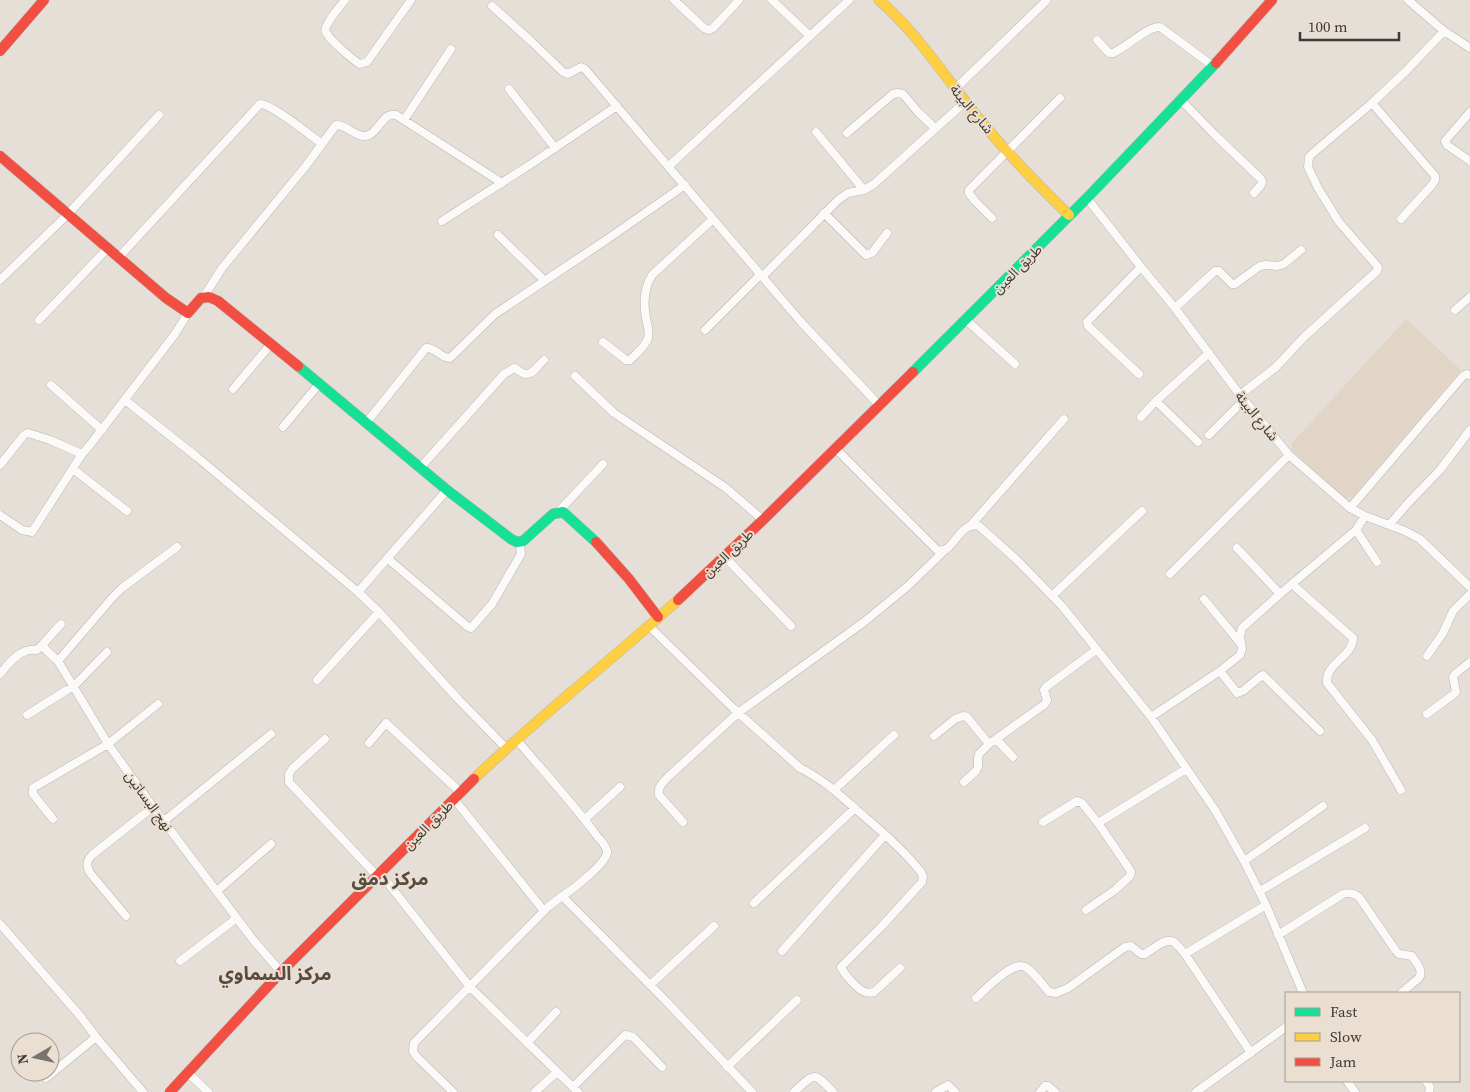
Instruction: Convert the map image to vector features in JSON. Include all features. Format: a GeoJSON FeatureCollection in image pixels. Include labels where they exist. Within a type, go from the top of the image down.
{"type":"FeatureCollection","features":[{"type":"Feature","properties":{"kind":"main road"},"geometry":{"type":"LineString","coordinates":[[0,51],[44,0]]}},
{"type":"Feature","properties":{"kind":"main road","name":"شارع البيئة"},"geometry":{"type":"LineString","coordinates":[[879,0],[910,31],[954,89],[1007,151],[1069,215]]}},
{"type":"Feature","properties":{"kind":"main road","name":"طريق العين"},"geometry":{"type":"LineString","coordinates":[[170,1092],[281,972],[506,748],[649,626],[763,520],[966,320],[1087,198],[1213,66],[1272,0]]}},
{"type":"Feature","properties":{"kind":"main road"},"geometry":{"type":"LineString","coordinates":[[0,156],[166,298],[188,313],[203,298],[213,298],[221,302],[420,468],[507,537],[520,543],[553,514],[563,512],[598,544],[629,579],[658,617]]}},
{"type":"Feature","properties":{"kind":"street"},"geometry":{"type":"LineString","coordinates":[[345,0],[325,30],[326,34],[335,43],[360,64],[367,62],[410,0]]}},
{"type":"Feature","properties":{"kind":"street"},"geometry":{"type":"LineString","coordinates":[[674,0],[704,28],[709,30],[739,0]]}},
{"type":"Feature","properties":{"kind":"street"},"geometry":{"type":"LineString","coordinates":[[772,0],[810,36]]}},
{"type":"Feature","properties":{"kind":"street"},"geometry":{"type":"LineString","coordinates":[[669,166],[849,0]]}},
{"type":"Feature","properties":{"kind":"street"},"geometry":{"type":"LineString","coordinates":[[1408,0],[1444,31],[1470,48]]}},
{"type":"Feature","properties":{"kind":"street"},"geometry":{"type":"LineString","coordinates":[[954,89],[1046,1]]}},
{"type":"Feature","properties":{"kind":"street"},"geometry":{"type":"LineString","coordinates":[[492,6],[563,72],[568,74],[581,67],[585,69],[801,322],[879,405]]}},
{"type":"Feature","properties":{"kind":"street"},"geometry":{"type":"LineString","coordinates":[[1096,40],[1109,53],[1113,54],[1154,28],[1160,27],[1213,66]]}},
{"type":"Feature","properties":{"kind":"street"},"geometry":{"type":"LineString","coordinates":[[1209,435],[1242,398],[1276,367],[1304,337],[1378,269],[1332,213],[1312,176],[1308,162],[1309,157],[1372,103],[1444,31]]}},
{"type":"Feature","properties":{"kind":"street"},"geometry":{"type":"LineString","coordinates":[[404,120],[451,49]]}},
{"type":"Feature","properties":{"kind":"street"},"geometry":{"type":"LineString","coordinates":[[509,89],[555,148]]}},
{"type":"Feature","properties":{"kind":"street"},"geometry":{"type":"LineString","coordinates":[[847,133],[893,94],[898,92],[903,94],[935,128]]}},
{"type":"Feature","properties":{"kind":"street"},"geometry":{"type":"LineString","coordinates":[[992,218],[970,195],[970,190],[1060,98]]}},
{"type":"Feature","properties":{"kind":"street"},"geometry":{"type":"LineString","coordinates":[[1180,99],[1261,178],[1261,185],[1254,193]]}},
{"type":"Feature","properties":{"kind":"street"},"geometry":{"type":"LineString","coordinates":[[705,330],[838,200],[848,193],[864,190],[874,184],[965,102]]}},
{"type":"Feature","properties":{"kind":"street"},"geometry":{"type":"LineString","coordinates":[[1372,103],[1435,176],[1432,185],[1401,220]]}},
{"type":"Feature","properties":{"kind":"street"},"geometry":{"type":"LineString","coordinates":[[119,258],[260,104],[266,104],[322,144]]}},
{"type":"Feature","properties":{"kind":"street"},"geometry":{"type":"LineString","coordinates":[[442,221],[617,106]]}},
{"type":"Feature","properties":{"kind":"street"},"geometry":{"type":"LineString","coordinates":[[1470,112],[1445,141],[1447,145],[1470,161]]}},
{"type":"Feature","properties":{"kind":"street"},"geometry":{"type":"LineString","coordinates":[[203,298],[222,268],[338,124],[359,135],[365,136],[370,135],[386,116],[390,114],[396,115],[502,182]]}},
{"type":"Feature","properties":{"kind":"street"},"geometry":{"type":"LineString","coordinates":[[0,280],[68,214],[159,115]]}},
{"type":"Feature","properties":{"kind":"street"},"geometry":{"type":"LineString","coordinates":[[816,132],[864,190]]}},
{"type":"Feature","properties":{"kind":"street"},"geometry":{"type":"LineString","coordinates":[[366,423],[423,350],[430,348],[443,357],[450,358],[495,314],[685,185]]}},
{"type":"Feature","properties":{"kind":"street","name":"شارع البيئة"},"geometry":{"type":"LineString","coordinates":[[1087,198],[1175,308],[1242,398],[1289,455],[1350,508],[1365,516],[1390,524],[1420,539],[1470,588]]}},
{"type":"Feature","properties":{"kind":"street"},"geometry":{"type":"LineString","coordinates":[[824,213],[866,255],[872,253],[887,233]]}},
{"type":"Feature","properties":{"kind":"street"},"geometry":{"type":"LineString","coordinates":[[602,342],[626,360],[630,360],[641,348],[648,336],[644,292],[648,281],[652,275],[713,219]]}},
{"type":"Feature","properties":{"kind":"street"},"geometry":{"type":"LineString","coordinates":[[498,235],[545,281]]}},
{"type":"Feature","properties":{"kind":"street"},"geometry":{"type":"LineString","coordinates":[[39,320],[108,248]]}},
{"type":"Feature","properties":{"kind":"street"},"geometry":{"type":"LineString","coordinates":[[1175,308],[1215,272],[1219,271],[1232,284],[1235,284],[1260,266],[1284,264],[1301,250]]}},
{"type":"Feature","properties":{"kind":"street"},"geometry":{"type":"LineString","coordinates":[[1139,374],[1088,326],[1087,322],[1141,267]]}},
{"type":"Feature","properties":{"kind":"street"},"geometry":{"type":"LineString","coordinates":[[1455,310],[1470,297]]}},
{"type":"Feature","properties":{"kind":"street"},"geometry":{"type":"LineString","coordinates":[[0,515],[22,530],[32,532],[82,454],[175,334],[188,313]]}},
{"type":"Feature","properties":{"kind":"street"},"geometry":{"type":"LineString","coordinates":[[966,320],[1015,364]]}},
{"type":"Feature","properties":{"kind":"street"},"geometry":{"type":"LineString","coordinates":[[233,389],[271,344]]}},
{"type":"Feature","properties":{"kind":"street"},"geometry":{"type":"LineString","coordinates":[[1141,417],[1209,353]]}},
{"type":"Feature","properties":{"kind":"street"},"geometry":{"type":"LineString","coordinates":[[420,468],[504,374],[514,368],[523,373],[530,373],[544,360]]}},
{"type":"Feature","properties":{"kind":"street"},"geometry":{"type":"LineString","coordinates":[[1350,508],[1463,376],[1470,375]]}},
{"type":"Feature","properties":{"kind":"street"},"geometry":{"type":"LineString","coordinates":[[575,376],[614,413],[726,488],[763,520]]}},
{"type":"Feature","properties":{"kind":"street"},"geometry":{"type":"LineString","coordinates":[[283,427],[319,384]]}},
{"type":"Feature","properties":{"kind":"street"},"geometry":{"type":"LineString","coordinates":[[51,385],[102,430]]}},
{"type":"Feature","properties":{"kind":"street"},"geometry":{"type":"LineString","coordinates":[[125,400],[358,592],[506,748]]}},
{"type":"Feature","properties":{"kind":"street"},"geometry":{"type":"LineString","coordinates":[[1156,401],[1198,442]]}},
{"type":"Feature","properties":{"kind":"street"},"geometry":{"type":"LineString","coordinates":[[972,525],[1064,419]]}},
{"type":"Feature","properties":{"kind":"street"},"geometry":{"type":"LineString","coordinates":[[1390,524],[1440,470],[1470,430]]}},
{"type":"Feature","properties":{"kind":"street"},"geometry":{"type":"LineString","coordinates":[[0,465],[24,435],[28,433],[82,454]]}},
{"type":"Feature","properties":{"kind":"street"},"geometry":{"type":"LineString","coordinates":[[835,448],[937,550],[947,549]]}},
{"type":"Feature","properties":{"kind":"street"},"geometry":{"type":"LineString","coordinates":[[1170,574],[1289,455]]}},
{"type":"Feature","properties":{"kind":"street"},"geometry":{"type":"LineString","coordinates":[[558,512],[603,464]]}},
{"type":"Feature","properties":{"kind":"street"},"geometry":{"type":"LineString","coordinates":[[73,468],[127,511]]}},
{"type":"Feature","properties":{"kind":"street"},"geometry":{"type":"LineString","coordinates":[[358,592],[447,490]]}},
{"type":"Feature","properties":{"kind":"street"},"geometry":{"type":"LineString","coordinates":[[1052,596],[1142,511]]}},
{"type":"Feature","properties":{"kind":"street"},"geometry":{"type":"LineString","coordinates":[[1151,718],[1220,671],[1240,654],[1242,649],[1240,636],[1242,628],[1356,530],[1365,516]]}},
{"type":"Feature","properties":{"kind":"street"},"geometry":{"type":"LineString","coordinates":[[684,822],[659,795],[658,790],[660,787],[738,713],[864,622],[909,585],[947,549],[966,527],[972,525],[979,526],[1018,560],[1062,606],[1151,718],[1215,810],[1260,891],[1303,992]]}},
{"type":"Feature","properties":{"kind":"street"},"geometry":{"type":"LineString","coordinates":[[1356,530],[1378,562]]}},
{"type":"Feature","properties":{"kind":"street"},"geometry":{"type":"LineString","coordinates":[[387,558],[471,628],[492,604],[521,554],[520,543]]}},
{"type":"Feature","properties":{"kind":"street"},"geometry":{"type":"LineString","coordinates":[[58,661],[117,593],[178,547]]}},
{"type":"Feature","properties":{"kind":"street"},"geometry":{"type":"LineString","coordinates":[[1236,548],[1280,594]]}},
{"type":"Feature","properties":{"kind":"street"},"geometry":{"type":"LineString","coordinates":[[724,556],[791,626]]}},
{"type":"Feature","properties":{"kind":"street"},"geometry":{"type":"LineString","coordinates":[[1292,584],[1353,638],[1352,646],[1328,672],[1327,683],[1372,740],[1401,790]]}},
{"type":"Feature","properties":{"kind":"street"},"geometry":{"type":"LineString","coordinates":[[1427,656],[1443,632],[1453,611],[1470,588]]}},
{"type":"Feature","properties":{"kind":"street"},"geometry":{"type":"LineString","coordinates":[[1204,599],[1241,644]]}},
{"type":"Feature","properties":{"kind":"street"},"geometry":{"type":"LineString","coordinates":[[317,680],[379,612]]}},
{"type":"Feature","properties":{"kind":"street"},"geometry":{"type":"LineString","coordinates":[[0,674],[15,656],[32,649],[37,650],[61,624]]}},
{"type":"Feature","properties":{"kind":"street"},"geometry":{"type":"LineString","coordinates":[[649,626],[738,713],[800,768],[835,789],[885,835],[923,874],[923,879],[882,926],[842,965],[841,969],[863,992],[868,993],[874,992],[900,968]]}},
{"type":"Feature","properties":{"kind":"street","name":"نهج البساتين"},"geometry":{"type":"LineString","coordinates":[[43,644],[45,649],[58,661],[108,744],[254,941],[281,972]]}},
{"type":"Feature","properties":{"kind":"street"},"geometry":{"type":"LineString","coordinates":[[964,782],[976,771],[979,754],[1045,704],[1047,700],[1044,690],[1046,687],[1096,650]]}},
{"type":"Feature","properties":{"kind":"street"},"geometry":{"type":"LineString","coordinates":[[27,716],[73,687],[107,652]]}},
{"type":"Feature","properties":{"kind":"street"},"geometry":{"type":"LineString","coordinates":[[1427,714],[1456,692],[1455,674],[1470,662]]}},
{"type":"Feature","properties":{"kind":"street"},"geometry":{"type":"LineString","coordinates":[[1220,671],[1237,693],[1243,691],[1261,676],[1264,676],[1320,731]]}},
{"type":"Feature","properties":{"kind":"street"},"geometry":{"type":"LineString","coordinates":[[53,819],[33,794],[33,788],[108,744],[158,704]]}},
{"type":"Feature","properties":{"kind":"street"},"geometry":{"type":"LineString","coordinates":[[934,736],[955,719],[963,716],[967,717],[993,742],[1013,757]]}},
{"type":"Feature","properties":{"kind":"street"},"geometry":{"type":"LineString","coordinates":[[369,743],[386,723],[457,796],[544,911]]}},
{"type":"Feature","properties":{"kind":"street"},"geometry":{"type":"LineString","coordinates":[[164,821],[271,734]]}},
{"type":"Feature","properties":{"kind":"street"},"geometry":{"type":"LineString","coordinates":[[835,789],[894,736]]}},
{"type":"Feature","properties":{"kind":"street"},"geometry":{"type":"LineString","coordinates":[[452,1092],[416,1056],[412,1048],[414,1042],[544,911],[572,890],[608,854],[585,819],[516,739]]}},
{"type":"Feature","properties":{"kind":"street"},"geometry":{"type":"LineString","coordinates":[[325,740],[292,769],[289,774],[290,782],[378,875],[470,987],[527,1043],[575,1089],[626,1035],[633,1037],[662,1067]]}},
{"type":"Feature","properties":{"kind":"street"},"geometry":{"type":"LineString","coordinates":[[1098,823],[1186,769]]}},
{"type":"Feature","properties":{"kind":"street"},"geometry":{"type":"LineString","coordinates":[[585,819],[620,787]]}},
{"type":"Feature","properties":{"kind":"street"},"geometry":{"type":"LineString","coordinates":[[1043,822],[1077,801],[1082,803],[1131,872],[1130,876],[1115,890],[1086,910]]}},
{"type":"Feature","properties":{"kind":"street"},"geometry":{"type":"LineString","coordinates":[[126,916],[90,873],[87,862],[92,855],[153,806]]}},
{"type":"Feature","properties":{"kind":"street"},"geometry":{"type":"LineString","coordinates":[[1244,861],[1323,806]]}},
{"type":"Feature","properties":{"kind":"street"},"geometry":{"type":"LineString","coordinates":[[754,903],[855,808]]}},
{"type":"Feature","properties":{"kind":"street"},"geometry":{"type":"LineString","coordinates":[[1260,891],[1365,828]]}},
{"type":"Feature","properties":{"kind":"street"},"geometry":{"type":"LineString","coordinates":[[782,951],[885,835]]}},
{"type":"Feature","properties":{"kind":"street"},"geometry":{"type":"LineString","coordinates":[[217,891],[271,844]]}},
{"type":"Feature","properties":{"kind":"street"},"geometry":{"type":"LineString","coordinates":[[1278,935],[1343,894],[1350,892],[1355,894],[1396,951],[1401,955],[1412,956],[1421,970],[1419,978],[1402,992]]}},
{"type":"Feature","properties":{"kind":"street"},"geometry":{"type":"LineString","coordinates":[[562,896],[752,1092]]}},
{"type":"Feature","properties":{"kind":"street"},"geometry":{"type":"LineString","coordinates":[[1185,954],[1266,905]]}},
{"type":"Feature","properties":{"kind":"street"},"geometry":{"type":"LineString","coordinates":[[180,961],[237,918]]}},
{"type":"Feature","properties":{"kind":"street"},"geometry":{"type":"LineString","coordinates":[[0,924],[143,1092]]}},
{"type":"Feature","properties":{"kind":"street"},"geometry":{"type":"LineString","coordinates":[[650,985],[714,926]]}},
{"type":"Feature","properties":{"kind":"street"},"geometry":{"type":"LineString","coordinates":[[976,998],[1009,969],[1018,966],[1026,967],[1048,992],[1056,993],[1068,988],[1125,947],[1131,946],[1140,954],[1145,954],[1163,942],[1170,941],[1185,954],[1251,1053]]}},
{"type":"Feature","properties":{"kind":"street"},"geometry":{"type":"LineString","coordinates":[[727,1067],[797,1000]]}},
{"type":"Feature","properties":{"kind":"street"},"geometry":{"type":"LineString","coordinates":[[527,1043],[556,1012]]}},
{"type":"Feature","properties":{"kind":"street"},"geometry":{"type":"LineString","coordinates":[[1196,1092],[1285,1028]]}},
{"type":"Feature","properties":{"kind":"street"},"geometry":{"type":"LineString","coordinates":[[60,1067],[96,1037]]}},
{"type":"Feature","properties":{"kind":"street"},"geometry":{"type":"LineString","coordinates":[[535,1092],[557,1072]]}},
{"type":"Feature","properties":{"kind":"street"},"geometry":{"type":"LineString","coordinates":[[188,1073],[208,1092]]}},
{"type":"Feature","properties":{"kind":"street"},"geometry":{"type":"LineString","coordinates":[[794,1092],[811,1077],[815,1076],[820,1078],[833,1092]]}},
{"type":"Feature","properties":{"kind":"street"},"geometry":{"type":"LineString","coordinates":[[936,1092],[948,1085],[955,1092]]}},
{"type":"Feature","properties":{"kind":"street"},"geometry":{"type":"LineString","coordinates":[[1040,1092],[1045,1086],[1048,1086],[1055,1092]]}},
{"type":"Feature","properties":{"kind":"shaded area"},"geometry":{"type":"Polygon","coordinates":[[[1406,319],[1461,370],[1353,497],[1345,498],[1292,450],[1292,443],[1406,319]]]}},
{"type":"Feature","properties":{"kind":"traffic: fast"},"geometry":{"type":"LineString","coordinates":[[913,372],[1087,198],[1216,63]]}},
{"type":"Feature","properties":{"kind":"traffic: fast"},"geometry":{"type":"LineString","coordinates":[[298,366],[447,490],[511,539],[517,542],[523,541],[553,514],[563,512],[596,542]]}},
{"type":"Feature","properties":{"kind":"traffic: slow"},"geometry":{"type":"LineString","coordinates":[[879,0],[918,40],[997,140],[1069,215]]}},
{"type":"Feature","properties":{"kind":"traffic: slow"},"geometry":{"type":"LineString","coordinates":[[474,779],[524,733],[678,600]]}},
{"type":"Feature","properties":{"kind":"traffic: jam"},"geometry":{"type":"LineString","coordinates":[[0,51],[44,0]]}},
{"type":"Feature","properties":{"kind":"traffic: jam"},"geometry":{"type":"LineString","coordinates":[[1216,63],[1272,0]]}},
{"type":"Feature","properties":{"kind":"traffic: jam"},"geometry":{"type":"LineString","coordinates":[[0,156],[166,298],[188,313],[201,298],[209,297],[218,301],[298,366]]}},
{"type":"Feature","properties":{"kind":"traffic: jam"},"geometry":{"type":"LineString","coordinates":[[678,600],[763,520],[913,372]]}},
{"type":"Feature","properties":{"kind":"traffic: jam"},"geometry":{"type":"LineString","coordinates":[[596,542],[629,579],[658,617]]}},
{"type":"Feature","properties":{"kind":"traffic: jam"},"geometry":{"type":"LineString","coordinates":[[170,1092],[281,972],[474,779]]}},
{"type":"Feature","properties":{"kind":"district","name":"مركز دمق"},"geometry":{"type":"Point","coordinates":[390,878]}},
{"type":"Feature","properties":{"kind":"district","name":"مركز السماوي"},"geometry":{"type":"Point","coordinates":[275,973]}}]}
